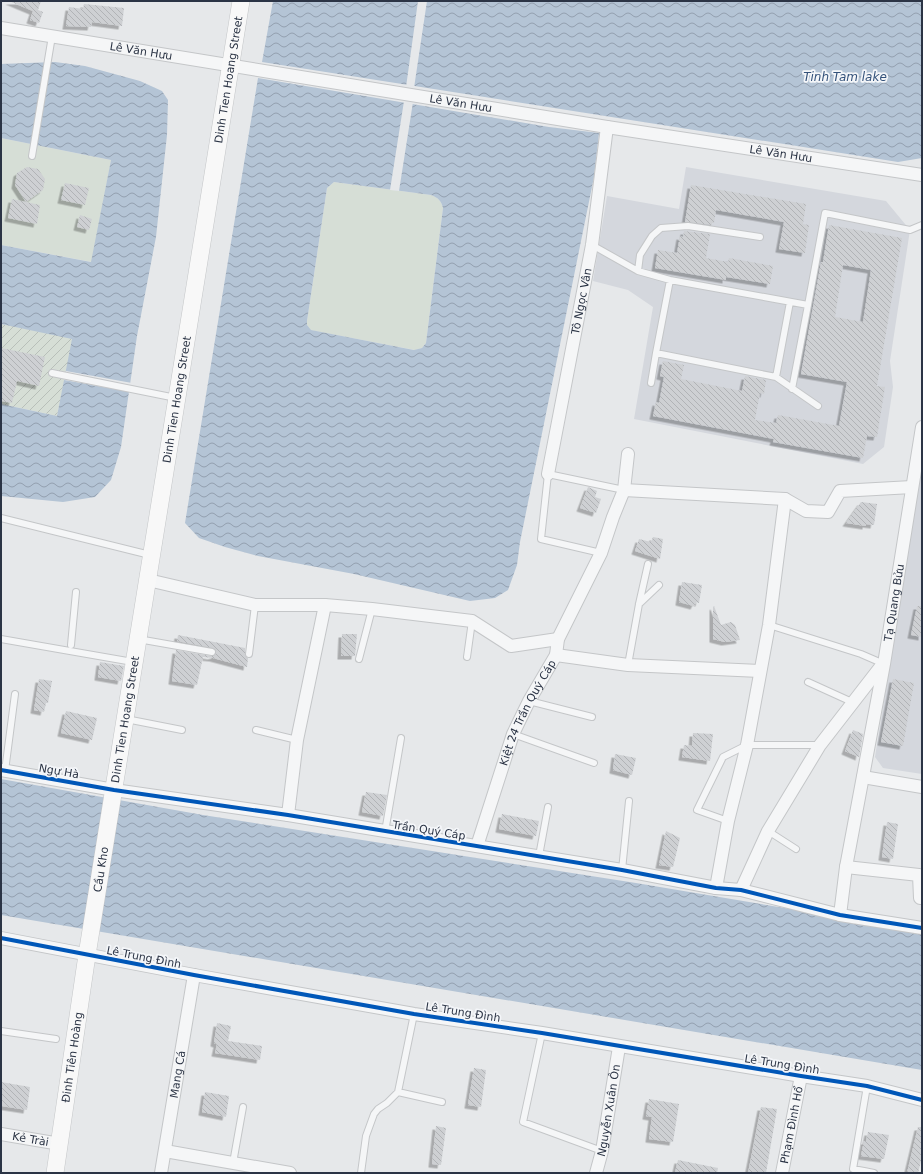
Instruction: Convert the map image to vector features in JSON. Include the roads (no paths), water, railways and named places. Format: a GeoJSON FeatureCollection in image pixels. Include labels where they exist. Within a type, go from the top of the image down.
{"type":"FeatureCollection","features":[{"type":"Feature","properties":{"kind":"main road","name":"Dinh Tien Hoang Street"},"geometry":{"type":"LineString","coordinates":[[113,794],[241,1]]}},
{"type":"Feature","properties":{"kind":"main road","name":"Cầu Kho"},"geometry":{"type":"LineString","coordinates":[[88,948],[113,794]]}},
{"type":"Feature","properties":{"kind":"main road","name":"Đinh Tiên Hoàng"},"geometry":{"type":"LineString","coordinates":[[55,1173],[88,948]]}},
{"type":"Feature","properties":{"kind":"street","name":"Lê Văn Hưu"},"geometry":{"type":"LineString","coordinates":[[1,28],[607,127],[922,175]]}},
{"type":"Feature","properties":{"kind":"street","name":"Tô Ngọc Vân"},"geometry":{"type":"LineString","coordinates":[[548,474],[592,245],[607,127]]}},
{"type":"Feature","properties":{"kind":"street","name":"Tạ Quang Bửu"},"geometry":{"type":"LineString","coordinates":[[840,915],[846,867],[884,664],[922,427]]}},
{"type":"Feature","properties":{"kind":"street","name":"Kiệt 24 Trần Quý Cáp"},"geometry":{"type":"LineString","coordinates":[[477,846],[513,734],[529,701],[556,655],[558,639],[601,553],[624,490],[628,454]]}},
{"type":"Feature","properties":{"kind":"street"},"geometry":{"type":"LineString","coordinates":[[624,490],[785,499],[806,511],[828,512],[840,491],[912,487]]}},
{"type":"Feature","properties":{"kind":"street"},"geometry":{"type":"LineString","coordinates":[[716,888],[728,821],[746,745],[769,625],[785,499]]}},
{"type":"Feature","properties":{"kind":"street"},"geometry":{"type":"LineString","coordinates":[[148,580],[255,605],[325,605],[472,621],[511,646],[558,639]]}},
{"type":"Feature","properties":{"kind":"street"},"geometry":{"type":"LineString","coordinates":[[288,815],[297,740],[325,605]]}},
{"type":"Feature","properties":{"kind":"street"},"geometry":{"type":"LineString","coordinates":[[556,655],[628,665],[760,671]]}},
{"type":"Feature","properties":{"kind":"street"},"geometry":{"type":"LineString","coordinates":[[741,890],[768,831],[820,745],[852,702],[884,664]]}},
{"type":"Feature","properties":{"kind":"street","name":"Ngự Hà"},"geometry":{"type":"LineString","coordinates":[[3,771],[113,794]]}},
{"type":"Feature","properties":{"kind":"street"},"geometry":{"type":"LineString","coordinates":[[862,777],[922,786]]}},
{"type":"Feature","properties":{"kind":"street","name":"Trần Quý Cáp"},"geometry":{"type":"LineString","coordinates":[[113,794],[288,815],[539,856],[716,888],[741,890],[840,915],[922,928]]}},
{"type":"Feature","properties":{"kind":"street"},"geometry":{"type":"LineString","coordinates":[[846,867],[919,874],[920,898],[922,898]]}},
{"type":"Feature","properties":{"kind":"street","name":"Lê Trung Đình"},"geometry":{"type":"LineString","coordinates":[[1,938],[88,948],[194,976],[414,1014],[542,1033],[619,1047],[868,1086],[922,1100]]}},
{"type":"Feature","properties":{"kind":"street","name":"Mang Cá"},"geometry":{"type":"LineString","coordinates":[[161,1173],[194,976]]}},
{"type":"Feature","properties":{"kind":"street","name":"Nguyễn Xuân Ôn"},"geometry":{"type":"LineString","coordinates":[[596,1173],[602,1150],[619,1047]]}},
{"type":"Feature","properties":{"kind":"street","name":"Phạm Đình Hổ"},"geometry":{"type":"LineString","coordinates":[[782,1173],[801,1076]]}},
{"type":"Feature","properties":{"kind":"street","name":"Kẻ Trài"},"geometry":{"type":"LineString","coordinates":[[1,1134],[60,1144]]}},
{"type":"Feature","properties":{"kind":"street"},"geometry":{"type":"LineString","coordinates":[[165,1151],[290,1173]]}},
{"type":"Feature","properties":{"kind":"lane"},"geometry":{"type":"LineString","coordinates":[[32,156],[52,36]]}},
{"type":"Feature","properties":{"kind":"lane"},"geometry":{"type":"LineString","coordinates":[[792,389],[825,213],[910,230],[922,225]]}},
{"type":"Feature","properties":{"kind":"lane"},"geometry":{"type":"LineString","coordinates":[[638,271],[640,254],[652,236],[661,228],[688,226],[760,237]]}},
{"type":"Feature","properties":{"kind":"lane"},"geometry":{"type":"LineString","coordinates":[[592,245],[638,271],[670,280],[808,305]]}},
{"type":"Feature","properties":{"kind":"lane"},"geometry":{"type":"LineString","coordinates":[[651,383],[670,280]]}},
{"type":"Feature","properties":{"kind":"lane"},"geometry":{"type":"LineString","coordinates":[[776,377],[790,302]]}},
{"type":"Feature","properties":{"kind":"lane"},"geometry":{"type":"LineString","coordinates":[[656,352],[776,377],[818,406]]}},
{"type":"Feature","properties":{"kind":"lane"},"geometry":{"type":"LineString","coordinates":[[52,373],[177,398]]}},
{"type":"Feature","properties":{"kind":"lane"},"geometry":{"type":"LineString","coordinates":[[601,553],[541,539],[548,474],[624,490]]}},
{"type":"Feature","properties":{"kind":"lane"},"geometry":{"type":"LineString","coordinates":[[1,518],[152,555]]}},
{"type":"Feature","properties":{"kind":"lane"},"geometry":{"type":"LineString","coordinates":[[628,665],[648,564]]}},
{"type":"Feature","properties":{"kind":"lane"},"geometry":{"type":"LineString","coordinates":[[639,604],[660,585]]}},
{"type":"Feature","properties":{"kind":"lane"},"geometry":{"type":"LineString","coordinates":[[71,645],[76,592]]}},
{"type":"Feature","properties":{"kind":"lane"},"geometry":{"type":"LineString","coordinates":[[250,654],[255,605]]}},
{"type":"Feature","properties":{"kind":"lane"},"geometry":{"type":"LineString","coordinates":[[359,659],[372,609]]}},
{"type":"Feature","properties":{"kind":"lane"},"geometry":{"type":"LineString","coordinates":[[467,657],[472,621]]}},
{"type":"Feature","properties":{"kind":"lane"},"geometry":{"type":"LineString","coordinates":[[769,625],[861,654],[884,664]]}},
{"type":"Feature","properties":{"kind":"lane"},"geometry":{"type":"LineString","coordinates":[[1,639],[134,662]]}},
{"type":"Feature","properties":{"kind":"lane"},"geometry":{"type":"LineString","coordinates":[[138,640],[212,652]]}},
{"type":"Feature","properties":{"kind":"lane"},"geometry":{"type":"LineString","coordinates":[[808,682],[852,702]]}},
{"type":"Feature","properties":{"kind":"lane"},"geometry":{"type":"LineString","coordinates":[[3,771],[15,694]]}},
{"type":"Feature","properties":{"kind":"lane"},"geometry":{"type":"LineString","coordinates":[[529,701],[592,717]]}},
{"type":"Feature","properties":{"kind":"lane"},"geometry":{"type":"LineString","coordinates":[[125,719],[182,730]]}},
{"type":"Feature","properties":{"kind":"lane"},"geometry":{"type":"LineString","coordinates":[[256,730],[297,740]]}},
{"type":"Feature","properties":{"kind":"lane"},"geometry":{"type":"LineString","coordinates":[[513,734],[594,763]]}},
{"type":"Feature","properties":{"kind":"lane"},"geometry":{"type":"LineString","coordinates":[[385,832],[401,738]]}},
{"type":"Feature","properties":{"kind":"lane"},"geometry":{"type":"LineString","coordinates":[[728,821],[697,810],[724,757],[746,745],[820,745]]}},
{"type":"Feature","properties":{"kind":"lane"},"geometry":{"type":"LineString","coordinates":[[622,870],[629,801]]}},
{"type":"Feature","properties":{"kind":"lane"},"geometry":{"type":"LineString","coordinates":[[539,856],[548,807]]}},
{"type":"Feature","properties":{"kind":"lane"},"geometry":{"type":"LineString","coordinates":[[768,831],[796,849]]}},
{"type":"Feature","properties":{"kind":"lane"},"geometry":{"type":"LineString","coordinates":[[361,1173],[366,1136],[374,1114],[398,1092],[414,1014]]}},
{"type":"Feature","properties":{"kind":"lane"},"geometry":{"type":"LineString","coordinates":[[1,1031],[56,1039]]}},
{"type":"Feature","properties":{"kind":"lane"},"geometry":{"type":"LineString","coordinates":[[542,1033],[523,1122],[602,1150]]}},
{"type":"Feature","properties":{"kind":"lane"},"geometry":{"type":"LineString","coordinates":[[868,1086],[853,1169],[874,1173]]}},
{"type":"Feature","properties":{"kind":"lane"},"geometry":{"type":"LineString","coordinates":[[398,1092],[442,1102]]}},
{"type":"Feature","properties":{"kind":"lane"},"geometry":{"type":"LineString","coordinates":[[233,1163],[243,1106]]}},
{"type":"Feature","properties":{"kind":"water","name":"Tinh Tam lake"},"geometry":{"type":"Polygon","coordinates":[[[273,1],[922,1],[922,158],[898,162],[262,62],[273,1]]]}},
{"type":"Feature","properties":{"kind":"water"},"geometry":{"type":"Polygon","coordinates":[[[55,62],[85,66],[140,81],[162,91],[168,100],[167,135],[156,237],[137,336],[121,447],[111,480],[95,497],[63,502],[1,496],[1,404],[57,416],[72,339],[1,324],[1,245],[91,262],[111,160],[1,138],[1,64],[55,62]]]}},
{"type":"Feature","properties":{"kind":"water"},"geometry":{"type":"Polygon","coordinates":[[[258,78],[549,127],[599,133],[594,177],[520,542],[517,565],[508,590],[495,598],[470,601],[354,574],[258,556],[225,547],[199,538],[185,523],[258,78]],[[334,182],[327,188],[307,321],[307,325],[311,330],[414,350],[422,348],[426,343],[443,208],[439,200],[431,195],[334,182]]]}},
{"type":"Feature","properties":{"kind":"water"},"geometry":{"type":"Polygon","coordinates":[[[1,779],[203,815],[636,883],[922,931],[922,1070],[1,915],[1,779]]]}}]}
